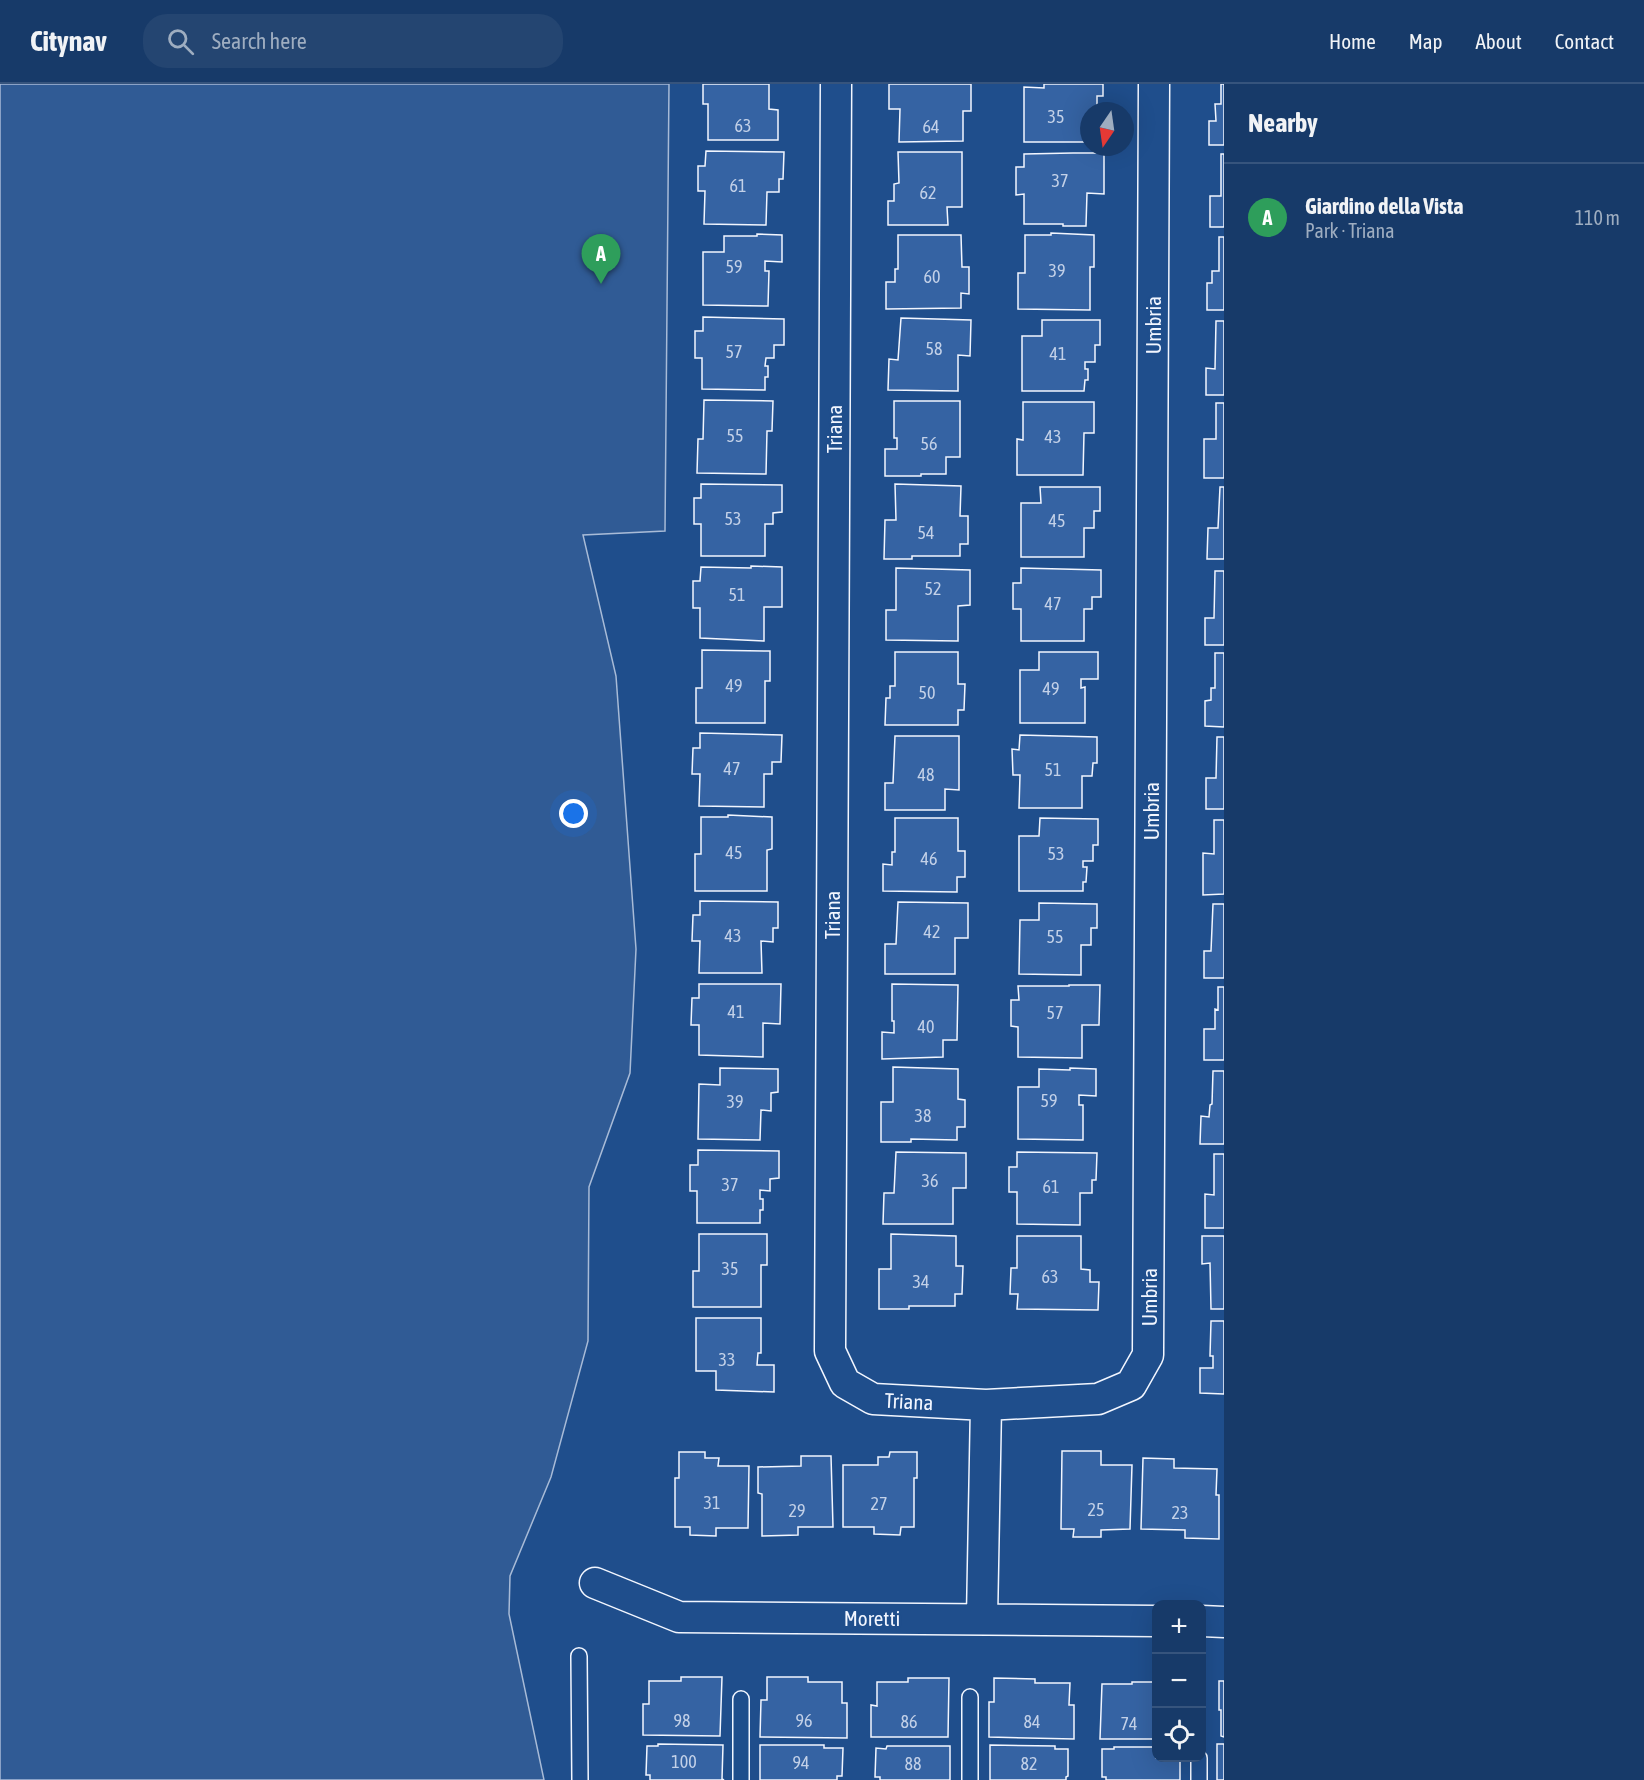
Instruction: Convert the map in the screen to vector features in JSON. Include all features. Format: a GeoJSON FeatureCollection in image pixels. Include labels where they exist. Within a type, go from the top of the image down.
{"type":"FeatureCollection","features":[{"type":"Feature","properties":{"kind":"street","name":"Triana"},"geometry":{"type":"LineString","coordinates":[[836,84],[830,1351],[845,1383],[873,1400],[986,1405]]}},
{"type":"Feature","properties":{"kind":"street","name":"Umbria"},"geometry":{"type":"LineString","coordinates":[[986,1405],[1098,1399],[1131,1385],[1148,1355],[1154,84]]}},
{"type":"Feature","properties":{"kind":"street"},"geometry":{"type":"LineString","coordinates":[[982,1619],[986,1405]]}},
{"type":"Feature","properties":{"kind":"street","name":"Moretti"},"geometry":{"type":"LineString","coordinates":[[595,1583],[679,1617],[1152,1621]]}},
{"type":"Feature","properties":{"kind":"street"},"geometry":{"type":"LineString","coordinates":[[1206,1621],[1224,1622]]}},
{"type":"Feature","properties":{"kind":"lane"},"geometry":{"type":"LineString","coordinates":[[579,1656],[580,1780]]}},
{"type":"Feature","properties":{"kind":"lane"},"geometry":{"type":"LineString","coordinates":[[970,1697],[970,1780]]}},
{"type":"Feature","properties":{"kind":"lane"},"geometry":{"type":"LineString","coordinates":[[741,1699],[741,1780]]}},
{"type":"Feature","properties":{"kind":"lane"},"geometry":{"type":"LineString","coordinates":[[1199,1762],[1199,1780]]}},
{"type":"Feature","properties":{"kind":"shaded area"},"geometry":{"type":"Polygon","coordinates":[[[0,84],[669,84],[665,531],[583,535],[616,676],[636,949],[630,1073],[589,1187],[588,1341],[551,1477],[510,1576],[509,1614],[544,1780],[0,1780],[0,84]]]}},
{"type":"Feature","properties":{"kind":"building"},"geometry":{"type":"Polygon","coordinates":[[[703,84],[769,84],[769,109],[778,110],[778,140],[708,140],[708,104],[703,104],[703,84]]]}},
{"type":"Feature","properties":{"kind":"building"},"geometry":{"type":"Polygon","coordinates":[[[889,84],[971,84],[971,111],[963,111],[963,141],[899,142],[900,109],[889,109],[889,84]]]}},
{"type":"Feature","properties":{"kind":"building"},"geometry":{"type":"Polygon","coordinates":[[[1044,84],[1103,84],[1103,96],[1097,96],[1097,102],[1080,102],[1080,142],[1024,142],[1024,87],[1044,88],[1044,84]]]}},
{"type":"Feature","properties":{"kind":"building"},"geometry":{"type":"Polygon","coordinates":[[[1221,84],[1224,84],[1224,145],[1209,145],[1209,121],[1216,121],[1215,104],[1221,104],[1221,84]]]}},
{"type":"Feature","properties":{"kind":"building"},"geometry":{"type":"Polygon","coordinates":[[[706,151],[784,152],[783,179],[779,179],[779,192],[767,192],[766,225],[704,224],[705,191],[698,191],[698,166],[705,166],[706,151]]]}},
{"type":"Feature","properties":{"kind":"building"},"geometry":{"type":"Polygon","coordinates":[[[898,152],[962,152],[962,207],[947,207],[948,225],[888,225],[888,201],[894,201],[894,184],[899,183],[898,152]]]}},
{"type":"Feature","properties":{"kind":"building"},"geometry":{"type":"Polygon","coordinates":[[[1080,153],[1080,156],[1104,156],[1104,194],[1087,193],[1086,226],[1024,224],[1024,194],[1016,195],[1016,167],[1024,167],[1024,154],[1080,153]]]}},
{"type":"Feature","properties":{"kind":"building"},"geometry":{"type":"Polygon","coordinates":[[[1221,154],[1224,154],[1224,227],[1210,227],[1210,196],[1221,196],[1221,154]]]}},
{"type":"Feature","properties":{"kind":"building"},"geometry":{"type":"Polygon","coordinates":[[[1051,233],[1094,235],[1094,267],[1090,267],[1090,310],[1018,309],[1018,273],[1025,273],[1025,235],[1051,235],[1051,233]]]}},
{"type":"Feature","properties":{"kind":"building"},"geometry":{"type":"Polygon","coordinates":[[[757,234],[782,235],[782,262],[765,261],[765,271],[769,271],[768,306],[703,305],[703,252],[724,252],[724,236],[757,236],[757,234]]]}},
{"type":"Feature","properties":{"kind":"building"},"geometry":{"type":"Polygon","coordinates":[[[898,235],[961,235],[962,267],[969,267],[969,294],[961,293],[961,308],[886,309],[886,282],[895,282],[895,269],[898,269],[898,235]]]}},
{"type":"Feature","properties":{"kind":"building"},"geometry":{"type":"Polygon","coordinates":[[[1219,237],[1224,237],[1224,310],[1207,310],[1207,283],[1212,283],[1212,271],[1219,271],[1219,237]]]}},
{"type":"Feature","properties":{"kind":"building"},"geometry":{"type":"Polygon","coordinates":[[[703,317],[784,319],[784,345],[774,345],[774,358],[766,358],[765,366],[768,366],[768,377],[765,377],[765,390],[702,389],[702,358],[695,358],[695,331],[703,331],[703,317]]]}},
{"type":"Feature","properties":{"kind":"building"},"geometry":{"type":"Polygon","coordinates":[[[901,318],[971,320],[970,356],[958,355],[958,391],[888,390],[889,359],[898,360],[901,318]]]}},
{"type":"Feature","properties":{"kind":"building"},"geometry":{"type":"Polygon","coordinates":[[[1042,320],[1100,320],[1100,345],[1095,345],[1095,362],[1085,362],[1085,369],[1088,369],[1088,380],[1085,380],[1084,391],[1022,391],[1022,336],[1042,336],[1042,320]]]}},
{"type":"Feature","properties":{"kind":"building"},"geometry":{"type":"Polygon","coordinates":[[[1216,321],[1224,321],[1224,395],[1206,395],[1206,368],[1215,369],[1216,321]]]}},
{"type":"Feature","properties":{"kind":"building"},"geometry":{"type":"Polygon","coordinates":[[[704,400],[773,401],[772,431],[767,431],[766,474],[697,473],[698,439],[703,439],[704,400]]]}},
{"type":"Feature","properties":{"kind":"building"},"geometry":{"type":"Polygon","coordinates":[[[894,401],[960,401],[960,457],[946,457],[946,474],[885,476],[885,449],[897,449],[897,438],[894,438],[894,401]]]}},
{"type":"Feature","properties":{"kind":"building"},"geometry":{"type":"Polygon","coordinates":[[[1023,402],[1094,402],[1094,433],[1084,433],[1083,475],[1017,475],[1017,439],[1023,440],[1023,402]]]}},
{"type":"Feature","properties":{"kind":"building"},"geometry":{"type":"Polygon","coordinates":[[[1216,403],[1224,403],[1224,478],[1204,478],[1204,439],[1216,439],[1216,403]]]}},
{"type":"Feature","properties":{"kind":"building"},"geometry":{"type":"Polygon","coordinates":[[[701,484],[782,485],[782,512],[773,513],[773,524],[765,524],[765,556],[701,556],[701,524],[694,524],[694,498],[701,498],[701,484]]]}},
{"type":"Feature","properties":{"kind":"building"},"geometry":{"type":"Polygon","coordinates":[[[895,484],[961,486],[960,516],[968,516],[968,544],[960,544],[960,556],[912,556],[912,559],[884,559],[885,520],[896,520],[895,484]]]}},
{"type":"Feature","properties":{"kind":"building"},"geometry":{"type":"Polygon","coordinates":[[[1040,487],[1100,487],[1100,511],[1094,511],[1094,528],[1084,528],[1084,557],[1021,557],[1021,503],[1041,503],[1040,487]]]}},
{"type":"Feature","properties":{"kind":"building"},"geometry":{"type":"Polygon","coordinates":[[[1220,487],[1224,487],[1224,559],[1207,559],[1208,528],[1218,528],[1220,487]]]}},
{"type":"Feature","properties":{"kind":"building"},"geometry":{"type":"Polygon","coordinates":[[[751,566],[782,567],[782,607],[764,607],[764,641],[700,638],[700,608],[693,608],[693,581],[700,581],[701,567],[751,568],[751,566]]]}},
{"type":"Feature","properties":{"kind":"building"},"geometry":{"type":"Polygon","coordinates":[[[896,568],[970,570],[970,605],[958,606],[958,641],[886,640],[886,610],[896,610],[896,568]]]}},
{"type":"Feature","properties":{"kind":"building"},"geometry":{"type":"Polygon","coordinates":[[[1021,568],[1101,570],[1101,597],[1092,597],[1092,609],[1084,609],[1084,641],[1021,641],[1021,609],[1013,609],[1013,583],[1021,583],[1021,568]]]}},
{"type":"Feature","properties":{"kind":"building"},"geometry":{"type":"Polygon","coordinates":[[[1215,571],[1224,571],[1224,645],[1205,645],[1205,618],[1214,618],[1215,571]]]}},
{"type":"Feature","properties":{"kind":"building"},"geometry":{"type":"Polygon","coordinates":[[[702,650],[770,651],[770,681],[765,681],[765,723],[696,723],[696,688],[702,688],[702,650]]]}},
{"type":"Feature","properties":{"kind":"building"},"geometry":{"type":"Polygon","coordinates":[[[895,652],[958,652],[958,684],[965,684],[964,710],[958,710],[958,725],[885,725],[886,698],[890,698],[890,686],[895,686],[895,652]]]}},
{"type":"Feature","properties":{"kind":"building"},"geometry":{"type":"Polygon","coordinates":[[[1039,652],[1098,652],[1098,679],[1081,679],[1081,688],[1085,687],[1085,723],[1020,723],[1020,670],[1039,670],[1039,652]]]}},
{"type":"Feature","properties":{"kind":"building"},"geometry":{"type":"Polygon","coordinates":[[[1215,653],[1224,653],[1224,727],[1205,726],[1205,701],[1211,700],[1211,688],[1215,688],[1215,653]]]}},
{"type":"Feature","properties":{"kind":"building"},"geometry":{"type":"Polygon","coordinates":[[[700,733],[782,735],[781,762],[772,762],[772,774],[764,774],[764,807],[699,806],[700,774],[692,774],[693,748],[700,748],[700,733]]]}},
{"type":"Feature","properties":{"kind":"building"},"geometry":{"type":"Polygon","coordinates":[[[1020,735],[1097,737],[1097,763],[1093,763],[1092,776],[1082,776],[1082,808],[1019,808],[1020,775],[1013,775],[1012,749],[1019,750],[1020,735]]]}},
{"type":"Feature","properties":{"kind":"building"},"geometry":{"type":"Polygon","coordinates":[[[895,736],[959,736],[959,790],[945,789],[945,810],[885,810],[885,783],[893,783],[895,736]]]}},
{"type":"Feature","properties":{"kind":"building"},"geometry":{"type":"Polygon","coordinates":[[[1217,737],[1224,737],[1224,809],[1206,809],[1206,778],[1216,778],[1217,737]]]}},
{"type":"Feature","properties":{"kind":"building"},"geometry":{"type":"Polygon","coordinates":[[[728,815],[772,817],[772,849],[767,850],[767,891],[695,891],[695,854],[701,854],[701,817],[728,817],[728,815]]]}},
{"type":"Feature","properties":{"kind":"building"},"geometry":{"type":"Polygon","coordinates":[[[895,818],[958,818],[958,851],[965,851],[965,877],[957,877],[957,892],[883,891],[883,864],[892,865],[892,852],[895,852],[895,818]]]}},
{"type":"Feature","properties":{"kind":"building"},"geometry":{"type":"Polygon","coordinates":[[[1040,818],[1098,819],[1098,845],[1093,845],[1093,861],[1083,861],[1083,867],[1087,867],[1083,891],[1019,891],[1019,836],[1039,836],[1040,818]]]}},
{"type":"Feature","properties":{"kind":"building"},"geometry":{"type":"Polygon","coordinates":[[[1214,820],[1224,820],[1224,894],[1203,895],[1203,853],[1214,854],[1214,820]]]}},
{"type":"Feature","properties":{"kind":"building"},"geometry":{"type":"Polygon","coordinates":[[[700,901],[778,902],[778,928],[773,928],[773,942],[761,941],[762,973],[699,973],[700,941],[692,941],[693,915],[700,915],[700,901]]]}},
{"type":"Feature","properties":{"kind":"building"},"geometry":{"type":"Polygon","coordinates":[[[898,902],[968,903],[968,938],[955,938],[955,974],[885,974],[885,944],[896,944],[898,902]]]}},
{"type":"Feature","properties":{"kind":"building"},"geometry":{"type":"Polygon","coordinates":[[[1039,903],[1097,904],[1097,928],[1091,928],[1091,945],[1081,945],[1081,975],[1019,974],[1020,920],[1039,920],[1039,903]]]}},
{"type":"Feature","properties":{"kind":"building"},"geometry":{"type":"Polygon","coordinates":[[[1213,904],[1224,904],[1224,978],[1204,978],[1204,951],[1211,951],[1213,904]]]}},
{"type":"Feature","properties":{"kind":"building"},"geometry":{"type":"Polygon","coordinates":[[[699,984],[781,984],[780,1024],[763,1023],[763,1057],[699,1055],[699,1025],[691,1025],[692,998],[699,998],[699,984]]]}},
{"type":"Feature","properties":{"kind":"building"},"geometry":{"type":"Polygon","coordinates":[[[892,984],[958,985],[957,1040],[943,1040],[943,1057],[882,1059],[882,1032],[894,1033],[892,984]]]}},
{"type":"Feature","properties":{"kind":"building"},"geometry":{"type":"Polygon","coordinates":[[[1100,985],[1099,1025],[1082,1025],[1082,1058],[1018,1057],[1018,1027],[1011,1026],[1011,1000],[1019,1000],[1018,986],[1100,985]]]}},
{"type":"Feature","properties":{"kind":"building"},"geometry":{"type":"Polygon","coordinates":[[[1218,987],[1224,987],[1224,1060],[1204,1060],[1204,1029],[1215,1029],[1218,987]]]}},
{"type":"Feature","properties":{"kind":"building"},"geometry":{"type":"Polygon","coordinates":[[[893,1067],[958,1069],[958,1099],[965,1100],[965,1127],[957,1127],[957,1140],[911,1139],[911,1142],[881,1142],[881,1102],[893,1102],[893,1067]]]}},
{"type":"Feature","properties":{"kind":"building"},"geometry":{"type":"Polygon","coordinates":[[[720,1068],[778,1069],[778,1092],[771,1093],[771,1111],[761,1110],[760,1140],[698,1139],[699,1084],[720,1085],[720,1068]]]}},
{"type":"Feature","properties":{"kind":"building"},"geometry":{"type":"Polygon","coordinates":[[[1070,1068],[1096,1069],[1096,1096],[1079,1095],[1079,1105],[1083,1105],[1083,1140],[1018,1139],[1018,1087],[1039,1087],[1039,1069],[1070,1070],[1070,1068]]]}},
{"type":"Feature","properties":{"kind":"building"},"geometry":{"type":"Polygon","coordinates":[[[1213,1071],[1224,1071],[1224,1144],[1200,1144],[1201,1116],[1209,1117],[1212,1104],[1213,1071]]]}},
{"type":"Feature","properties":{"kind":"building"},"geometry":{"type":"Polygon","coordinates":[[[698,1150],[779,1151],[779,1178],[770,1179],[770,1191],[760,1190],[763,1210],[760,1210],[760,1223],[697,1223],[697,1191],[690,1191],[690,1165],[698,1165],[698,1150]]]}},
{"type":"Feature","properties":{"kind":"building"},"geometry":{"type":"Polygon","coordinates":[[[896,1152],[966,1153],[966,1188],[953,1188],[953,1224],[883,1224],[884,1193],[894,1193],[896,1152]]]}},
{"type":"Feature","properties":{"kind":"building"},"geometry":{"type":"Polygon","coordinates":[[[1017,1152],[1097,1153],[1096,1180],[1092,1180],[1092,1193],[1080,1193],[1080,1225],[1017,1224],[1017,1192],[1009,1192],[1009,1167],[1017,1167],[1017,1152]]]}},
{"type":"Feature","properties":{"kind":"building"},"geometry":{"type":"Polygon","coordinates":[[[1214,1154],[1224,1154],[1224,1228],[1205,1228],[1205,1194],[1214,1195],[1214,1154]]]}},
{"type":"Feature","properties":{"kind":"building"},"geometry":{"type":"Polygon","coordinates":[[[699,1234],[767,1234],[767,1265],[761,1265],[761,1307],[693,1307],[693,1271],[699,1271],[699,1234]]]}},
{"type":"Feature","properties":{"kind":"building"},"geometry":{"type":"Polygon","coordinates":[[[891,1234],[956,1236],[956,1266],[963,1266],[962,1294],[955,1294],[955,1306],[909,1306],[909,1309],[879,1309],[879,1269],[891,1269],[891,1234]]]}},
{"type":"Feature","properties":{"kind":"building"},"geometry":{"type":"Polygon","coordinates":[[[1017,1236],[1081,1236],[1081,1269],[1090,1270],[1090,1282],[1099,1282],[1098,1310],[1017,1309],[1018,1294],[1010,1294],[1011,1268],[1017,1268],[1017,1236]]]}},
{"type":"Feature","properties":{"kind":"building"},"geometry":{"type":"Polygon","coordinates":[[[1202,1236],[1224,1236],[1224,1309],[1211,1309],[1210,1263],[1202,1264],[1202,1236]]]}},
{"type":"Feature","properties":{"kind":"building"},"geometry":{"type":"Polygon","coordinates":[[[696,1318],[761,1318],[761,1353],[758,1353],[757,1365],[774,1365],[774,1392],[716,1390],[716,1371],[696,1371],[696,1318]]]}},
{"type":"Feature","properties":{"kind":"building"},"geometry":{"type":"Polygon","coordinates":[[[1211,1321],[1224,1321],[1224,1394],[1200,1393],[1200,1368],[1213,1368],[1213,1356],[1210,1356],[1211,1321]]]}},
{"type":"Feature","properties":{"kind":"building"},"geometry":{"type":"Polygon","coordinates":[[[1062,1451],[1101,1451],[1101,1465],[1132,1465],[1130,1529],[1101,1530],[1101,1537],[1073,1537],[1074,1529],[1061,1529],[1062,1451]]]}},
{"type":"Feature","properties":{"kind":"building"},"geometry":{"type":"Polygon","coordinates":[[[679,1452],[705,1452],[705,1458],[719,1458],[718,1466],[749,1466],[748,1528],[716,1528],[716,1536],[690,1535],[690,1527],[675,1527],[675,1478],[679,1478],[679,1452]]]}},
{"type":"Feature","properties":{"kind":"building"},"geometry":{"type":"Polygon","coordinates":[[[890,1452],[917,1452],[917,1478],[914,1478],[914,1527],[901,1527],[900,1535],[874,1534],[874,1527],[843,1527],[843,1465],[878,1465],[878,1457],[889,1457],[890,1452]]]}},
{"type":"Feature","properties":{"kind":"building"},"geometry":{"type":"Polygon","coordinates":[[[801,1456],[831,1456],[833,1527],[798,1527],[798,1535],[762,1536],[762,1494],[758,1493],[758,1467],[801,1466],[801,1456]]]}},
{"type":"Feature","properties":{"kind":"building"},"geometry":{"type":"Polygon","coordinates":[[[1143,1458],[1174,1459],[1174,1468],[1217,1469],[1219,1539],[1185,1538],[1185,1530],[1141,1529],[1143,1458]]]}},
{"type":"Feature","properties":{"kind":"building"},"geometry":{"type":"Polygon","coordinates":[[[681,1677],[722,1677],[720,1736],[643,1735],[643,1704],[649,1704],[649,1681],[681,1681],[681,1677]]]}},
{"type":"Feature","properties":{"kind":"building"},"geometry":{"type":"Polygon","coordinates":[[[767,1677],[808,1677],[808,1682],[842,1682],[842,1703],[847,1703],[847,1738],[760,1737],[761,1700],[767,1700],[767,1677]]]}},
{"type":"Feature","properties":{"kind":"building"},"geometry":{"type":"Polygon","coordinates":[[[908,1678],[949,1678],[948,1737],[871,1737],[871,1705],[877,1706],[877,1682],[908,1682],[908,1678]]]}},
{"type":"Feature","properties":{"kind":"building"},"geometry":{"type":"Polygon","coordinates":[[[994,1678],[1035,1679],[1035,1683],[1070,1683],[1069,1705],[1074,1705],[1074,1739],[989,1737],[989,1702],[994,1702],[994,1678]]]}},
{"type":"Feature","properties":{"kind":"building"},"geometry":{"type":"Polygon","coordinates":[[[1219,1681],[1224,1681],[1224,1737],[1221,1736],[1219,1681]]]}},
{"type":"Feature","properties":{"kind":"building"},"geometry":{"type":"Polygon","coordinates":[[[1132,1682],[1152,1682],[1152,1739],[1100,1739],[1102,1684],[1132,1684],[1132,1682]]]}},
{"type":"Feature","properties":{"kind":"building"},"geometry":{"type":"Polygon","coordinates":[[[658,1744],[723,1745],[722,1779],[724,1780],[650,1780],[650,1775],[646,1775],[647,1746],[658,1746],[658,1744]]]}},
{"type":"Feature","properties":{"kind":"building"},"geometry":{"type":"Polygon","coordinates":[[[1217,1744],[1224,1744],[1224,1780],[1217,1780],[1217,1744]]]}},
{"type":"Feature","properties":{"kind":"building"},"geometry":{"type":"Polygon","coordinates":[[[760,1745],[824,1745],[824,1748],[843,1748],[842,1776],[837,1776],[837,1780],[760,1780],[760,1745]]]}},
{"type":"Feature","properties":{"kind":"building"},"geometry":{"type":"Polygon","coordinates":[[[990,1745],[1055,1746],[1055,1749],[1068,1749],[1068,1776],[1066,1780],[990,1780],[990,1745]]]}},
{"type":"Feature","properties":{"kind":"building"},"geometry":{"type":"Polygon","coordinates":[[[887,1746],[950,1746],[950,1780],[880,1780],[880,1777],[875,1777],[876,1748],[886,1749],[887,1746]]]}},
{"type":"Feature","properties":{"kind":"building"},"geometry":{"type":"Polygon","coordinates":[[[1114,1747],[1152,1747],[1152,1762],[1180,1762],[1180,1780],[1106,1780],[1106,1777],[1102,1777],[1102,1749],[1114,1749],[1114,1747]]]}},
{"type":"Feature","properties":{"kind":"place","name":"Giardino della Vista"},"geometry":{"type":"Point","coordinates":[601,284]}}]}
